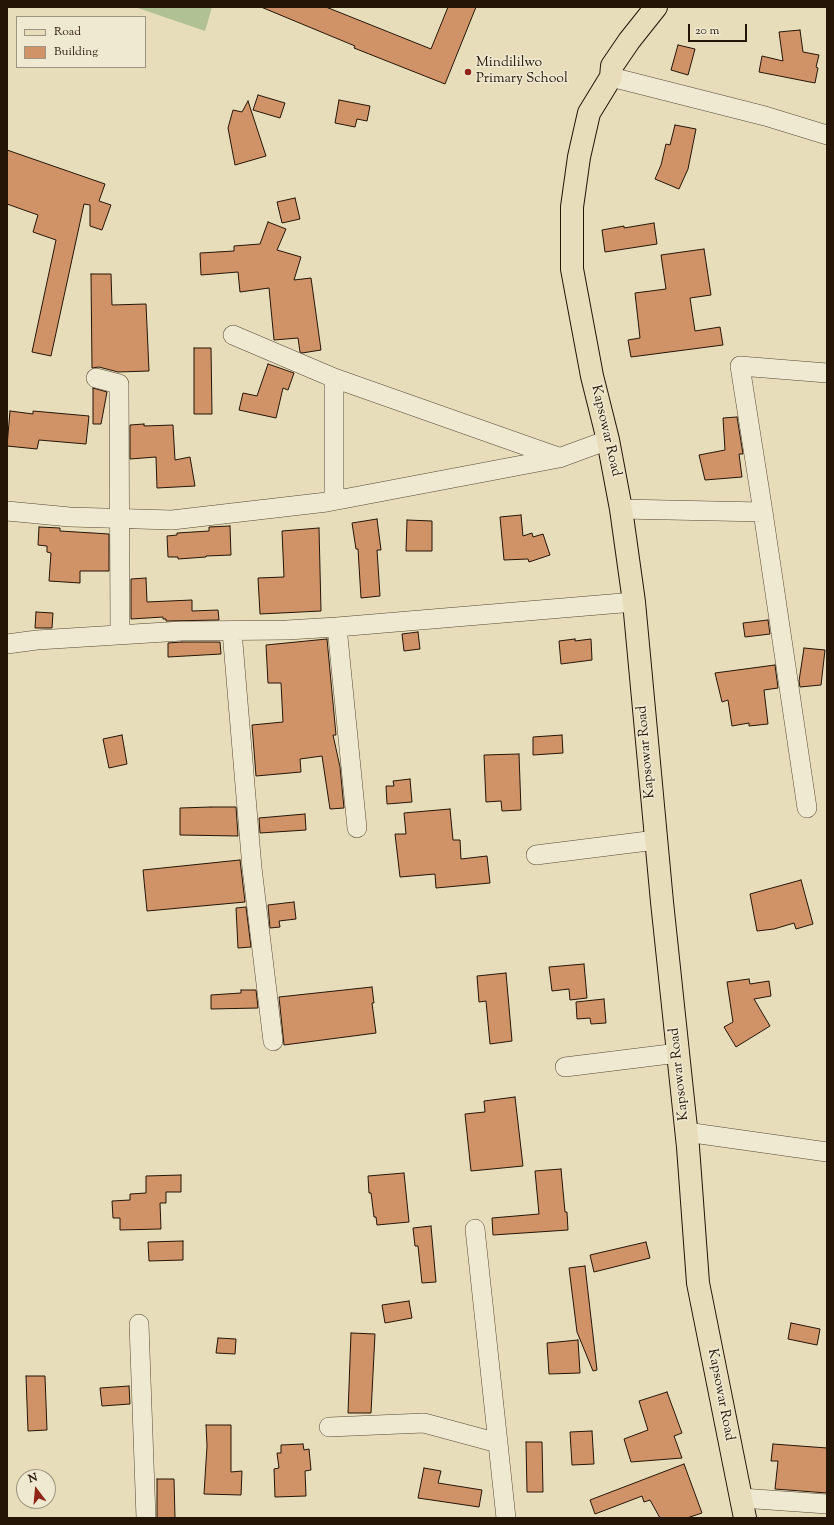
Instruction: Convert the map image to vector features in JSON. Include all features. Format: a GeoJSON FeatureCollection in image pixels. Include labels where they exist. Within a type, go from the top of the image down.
{"type":"FeatureCollection","features":[{"type":"Feature","properties":{"kind":"main road","name":"Kapsowar Road"},"geometry":{"type":"LineString","coordinates":[[656,7],[629,41],[612,66],[611,77],[589,113],[579,157],[572,207],[572,269],[592,376],[608,440],[621,508],[634,602],[656,840],[686,1132],[698,1283],[743,1508]]}},
{"type":"Feature","properties":{"kind":"street"},"geometry":{"type":"LineString","coordinates":[[611,77],[764,116],[827,135]]}},
{"type":"Feature","properties":{"kind":"street"},"geometry":{"type":"LineString","coordinates":[[233,335],[334,378],[559,458]]}},
{"type":"Feature","properties":{"kind":"street"},"geometry":{"type":"LineString","coordinates":[[807,808],[740,366],[827,373]]}},
{"type":"Feature","properties":{"kind":"street"},"geometry":{"type":"LineString","coordinates":[[96,378],[119,384],[120,635]]}},
{"type":"Feature","properties":{"kind":"street"},"geometry":{"type":"LineString","coordinates":[[334,378],[334,500]]}},
{"type":"Feature","properties":{"kind":"street"},"geometry":{"type":"LineString","coordinates":[[7,511],[70,517],[172,520],[334,500],[559,458],[608,440]]}},
{"type":"Feature","properties":{"kind":"street"},"geometry":{"type":"LineString","coordinates":[[621,508],[763,512]]}},
{"type":"Feature","properties":{"kind":"street"},"geometry":{"type":"LineString","coordinates":[[7,644],[37,640],[182,631],[286,630],[337,627],[634,602]]}},
{"type":"Feature","properties":{"kind":"street"},"geometry":{"type":"LineString","coordinates":[[337,627],[357,828]]}},
{"type":"Feature","properties":{"kind":"street"},"geometry":{"type":"LineString","coordinates":[[232,631],[252,868],[273,1041]]}},
{"type":"Feature","properties":{"kind":"street"},"geometry":{"type":"LineString","coordinates":[[536,855],[656,840]]}},
{"type":"Feature","properties":{"kind":"street"},"geometry":{"type":"LineString","coordinates":[[565,1067],[678,1053]]}},
{"type":"Feature","properties":{"kind":"street"},"geometry":{"type":"LineString","coordinates":[[686,1132],[827,1152]]}},
{"type":"Feature","properties":{"kind":"street"},"geometry":{"type":"LineString","coordinates":[[475,1229],[506,1518]]}},
{"type":"Feature","properties":{"kind":"street"},"geometry":{"type":"LineString","coordinates":[[139,1324],[146,1518]]}},
{"type":"Feature","properties":{"kind":"street"},"geometry":{"type":"LineString","coordinates":[[329,1427],[424,1423],[498,1443]]}},
{"type":"Feature","properties":{"kind":"street"},"geometry":{"type":"LineString","coordinates":[[743,1508],[827,1504]]}},
{"type":"Feature","properties":{"kind":"green space"},"geometry":{"type":"Polygon","coordinates":[[[135,7],[212,7],[205,31],[135,7]]]}},
{"type":"Feature","properties":{"kind":"building"},"geometry":{"type":"Polygon","coordinates":[[[261,7],[326,7],[431,49],[448,7],[476,7],[445,84],[354,48],[355,46],[261,7]]]}},
{"type":"Feature","properties":{"kind":"building"},"geometry":{"type":"Polygon","coordinates":[[[800,30],[803,52],[819,55],[816,67],[818,68],[815,83],[759,72],[762,56],[783,61],[779,32],[800,30]]]}},
{"type":"Feature","properties":{"kind":"building"},"geometry":{"type":"Polygon","coordinates":[[[678,45],[695,49],[688,75],[671,70],[678,45]]]}},
{"type":"Feature","properties":{"kind":"building"},"geometry":{"type":"Polygon","coordinates":[[[258,95],[285,103],[280,118],[253,110],[258,95]]]}},
{"type":"Feature","properties":{"kind":"building"},"geometry":{"type":"Polygon","coordinates":[[[339,100],[370,106],[367,121],[357,119],[355,127],[335,123],[339,100]]]}},
{"type":"Feature","properties":{"kind":"building"},"geometry":{"type":"Polygon","coordinates":[[[248,101],[266,156],[235,165],[228,128],[233,110],[242,112],[248,101]]]}},
{"type":"Feature","properties":{"kind":"building"},"geometry":{"type":"Polygon","coordinates":[[[675,125],[696,129],[688,169],[679,189],[655,179],[661,165],[666,144],[670,145],[675,125]]]}},
{"type":"Feature","properties":{"kind":"building"},"geometry":{"type":"Polygon","coordinates":[[[7,150],[105,184],[99,201],[111,205],[102,230],[90,226],[90,205],[84,204],[51,356],[32,352],[56,240],[33,232],[38,215],[7,204],[7,150]]]}},
{"type":"Feature","properties":{"kind":"building"},"geometry":{"type":"Polygon","coordinates":[[[295,198],[300,219],[282,223],[277,202],[295,198]]]}},
{"type":"Feature","properties":{"kind":"building"},"geometry":{"type":"Polygon","coordinates":[[[268,222],[286,229],[277,250],[301,257],[294,280],[311,278],[321,350],[300,352],[298,338],[274,340],[269,288],[240,292],[238,272],[201,275],[200,253],[234,251],[234,246],[260,244],[268,222]]]}},
{"type":"Feature","properties":{"kind":"building"},"geometry":{"type":"Polygon","coordinates":[[[654,223],[657,244],[605,252],[602,230],[654,223]]]}},
{"type":"Feature","properties":{"kind":"building"},"geometry":{"type":"Polygon","coordinates":[[[704,249],[711,295],[690,298],[695,331],[720,327],[723,345],[631,357],[628,340],[640,338],[635,293],[666,289],[661,255],[704,249]]]}},
{"type":"Feature","properties":{"kind":"building"},"geometry":{"type":"Polygon","coordinates":[[[91,274],[111,274],[112,305],[146,304],[149,371],[118,372],[99,367],[92,368],[91,274]]]}},
{"type":"Feature","properties":{"kind":"building"},"geometry":{"type":"Polygon","coordinates":[[[194,348],[211,348],[212,414],[194,414],[194,348]]]}},
{"type":"Feature","properties":{"kind":"building"},"geometry":{"type":"Polygon","coordinates":[[[268,364],[294,373],[288,390],[283,388],[276,418],[239,410],[243,393],[257,396],[268,364]]]}},
{"type":"Feature","properties":{"kind":"building"},"geometry":{"type":"Polygon","coordinates":[[[93,388],[107,392],[101,424],[93,424],[93,388]]]}},
{"type":"Feature","properties":{"kind":"building"},"geometry":{"type":"Polygon","coordinates":[[[10,411],[33,414],[33,411],[89,416],[86,444],[39,440],[37,449],[7,446],[10,411]]]}},
{"type":"Feature","properties":{"kind":"building"},"geometry":{"type":"Polygon","coordinates":[[[737,417],[743,454],[739,454],[742,477],[705,480],[699,455],[725,450],[723,418],[737,417]]]}},
{"type":"Feature","properties":{"kind":"building"},"geometry":{"type":"Polygon","coordinates":[[[144,424],[144,426],[173,425],[175,460],[190,457],[195,486],[157,488],[156,457],[130,459],[130,425],[144,424]]]}},
{"type":"Feature","properties":{"kind":"building"},"geometry":{"type":"Polygon","coordinates":[[[521,515],[523,536],[532,533],[533,537],[543,534],[550,555],[529,562],[528,559],[504,560],[500,517],[521,515]]]}},
{"type":"Feature","properties":{"kind":"building"},"geometry":{"type":"Polygon","coordinates":[[[377,519],[381,550],[377,550],[380,596],[361,598],[358,549],[356,549],[352,523],[377,519]]]}},
{"type":"Feature","properties":{"kind":"building"},"geometry":{"type":"Polygon","coordinates":[[[407,520],[432,521],[432,551],[406,551],[407,520]]]}},
{"type":"Feature","properties":{"kind":"building"},"geometry":{"type":"Polygon","coordinates":[[[230,526],[231,555],[178,559],[178,557],[168,557],[167,536],[177,535],[177,533],[209,531],[209,527],[230,526]]]}},
{"type":"Feature","properties":{"kind":"building"},"geometry":{"type":"Polygon","coordinates":[[[39,527],[60,528],[60,531],[109,534],[109,571],[80,571],[80,583],[49,581],[51,553],[47,552],[47,546],[38,545],[39,527]]]}},
{"type":"Feature","properties":{"kind":"building"},"geometry":{"type":"Polygon","coordinates":[[[319,528],[321,611],[260,614],[258,578],[284,577],[282,531],[319,528]]]}},
{"type":"Feature","properties":{"kind":"building"},"geometry":{"type":"Polygon","coordinates":[[[146,578],[147,602],[192,600],[192,611],[218,610],[219,620],[166,621],[163,617],[131,619],[131,579],[146,578]]]}},
{"type":"Feature","properties":{"kind":"building"},"geometry":{"type":"Polygon","coordinates":[[[36,612],[53,613],[52,628],[35,628],[36,612]]]}},
{"type":"Feature","properties":{"kind":"building"},"geometry":{"type":"Polygon","coordinates":[[[768,620],[770,634],[745,637],[743,623],[768,620]]]}},
{"type":"Feature","properties":{"kind":"building"},"geometry":{"type":"Polygon","coordinates":[[[418,632],[420,649],[404,651],[402,634],[418,632]]]}},
{"type":"Feature","properties":{"kind":"building"},"geometry":{"type":"Polygon","coordinates":[[[327,639],[336,735],[333,735],[340,767],[344,808],[330,809],[322,756],[300,759],[301,772],[256,776],[252,725],[283,722],[281,683],[268,683],[266,645],[327,639]]]}},
{"type":"Feature","properties":{"kind":"building"},"geometry":{"type":"Polygon","coordinates":[[[575,639],[575,641],[591,639],[592,660],[561,664],[559,641],[575,639]]]}},
{"type":"Feature","properties":{"kind":"building"},"geometry":{"type":"Polygon","coordinates":[[[220,642],[221,654],[168,657],[168,643],[220,642]]]}},
{"type":"Feature","properties":{"kind":"building"},"geometry":{"type":"Polygon","coordinates":[[[804,648],[825,650],[821,685],[800,687],[799,681],[804,648]]]}},
{"type":"Feature","properties":{"kind":"building"},"geometry":{"type":"Polygon","coordinates":[[[775,665],[778,688],[764,690],[768,724],[749,726],[749,723],[732,726],[728,700],[722,702],[715,673],[775,665]]]}},
{"type":"Feature","properties":{"kind":"building"},"geometry":{"type":"Polygon","coordinates":[[[122,735],[127,764],[109,768],[103,739],[122,735]]]}},
{"type":"Feature","properties":{"kind":"building"},"geometry":{"type":"Polygon","coordinates":[[[562,735],[563,753],[533,755],[533,737],[562,735]]]}},
{"type":"Feature","properties":{"kind":"building"},"geometry":{"type":"Polygon","coordinates":[[[519,754],[521,810],[502,811],[501,801],[486,802],[484,755],[519,754]]]}},
{"type":"Feature","properties":{"kind":"building"},"geometry":{"type":"Polygon","coordinates":[[[410,779],[412,802],[387,804],[386,786],[394,786],[393,781],[410,779]]]}},
{"type":"Feature","properties":{"kind":"building"},"geometry":{"type":"Polygon","coordinates":[[[236,807],[238,836],[180,835],[180,808],[236,807]]]}},
{"type":"Feature","properties":{"kind":"building"},"geometry":{"type":"Polygon","coordinates":[[[450,809],[453,840],[460,840],[461,859],[487,856],[490,883],[436,888],[435,874],[400,877],[395,834],[406,834],[404,813],[450,809]]]}},
{"type":"Feature","properties":{"kind":"building"},"geometry":{"type":"Polygon","coordinates":[[[305,814],[306,830],[260,833],[259,818],[305,814]]]}},
{"type":"Feature","properties":{"kind":"building"},"geometry":{"type":"Polygon","coordinates":[[[240,860],[245,902],[147,911],[143,870],[240,860]]]}},
{"type":"Feature","properties":{"kind":"building"},"geometry":{"type":"Polygon","coordinates":[[[801,880],[813,924],[796,929],[794,923],[774,929],[757,931],[750,894],[801,880]]]}},
{"type":"Feature","properties":{"kind":"building"},"geometry":{"type":"Polygon","coordinates":[[[294,902],[296,919],[279,921],[280,927],[270,928],[268,905],[294,902]]]}},
{"type":"Feature","properties":{"kind":"building"},"geometry":{"type":"Polygon","coordinates":[[[246,907],[251,947],[238,948],[236,908],[246,907]]]}},
{"type":"Feature","properties":{"kind":"building"},"geometry":{"type":"Polygon","coordinates":[[[584,964],[587,998],[570,1000],[569,989],[552,991],[549,967],[584,964]]]}},
{"type":"Feature","properties":{"kind":"building"},"geometry":{"type":"Polygon","coordinates":[[[506,973],[512,1041],[490,1044],[486,1001],[479,1002],[477,976],[506,973]]]}},
{"type":"Feature","properties":{"kind":"building"},"geometry":{"type":"Polygon","coordinates":[[[749,979],[750,984],[769,981],[771,996],[754,999],[770,1026],[736,1047],[724,1027],[733,1022],[727,982],[749,979]]]}},
{"type":"Feature","properties":{"kind":"building"},"geometry":{"type":"Polygon","coordinates":[[[372,987],[374,1003],[372,1003],[376,1033],[284,1045],[279,997],[372,987]]]}},
{"type":"Feature","properties":{"kind":"building"},"geometry":{"type":"Polygon","coordinates":[[[241,990],[256,990],[258,1008],[211,1009],[211,995],[241,993],[241,990]]]}},
{"type":"Feature","properties":{"kind":"building"},"geometry":{"type":"Polygon","coordinates":[[[604,999],[606,1023],[591,1024],[590,1018],[577,1019],[576,1002],[604,999]]]}},
{"type":"Feature","properties":{"kind":"building"},"geometry":{"type":"Polygon","coordinates":[[[515,1097],[523,1166],[471,1171],[465,1114],[485,1112],[484,1101],[515,1097]]]}},
{"type":"Feature","properties":{"kind":"building"},"geometry":{"type":"Polygon","coordinates":[[[561,1169],[568,1230],[493,1235],[492,1218],[539,1214],[535,1171],[561,1169]]]}},
{"type":"Feature","properties":{"kind":"building"},"geometry":{"type":"Polygon","coordinates":[[[404,1173],[409,1222],[377,1225],[376,1217],[374,1217],[371,1193],[369,1193],[368,1176],[404,1173]]]}},
{"type":"Feature","properties":{"kind":"building"},"geometry":{"type":"Polygon","coordinates":[[[181,1175],[181,1192],[166,1192],[166,1203],[160,1203],[161,1229],[120,1230],[120,1218],[113,1218],[112,1201],[130,1200],[130,1194],[146,1193],[146,1176],[181,1175]]]}},
{"type":"Feature","properties":{"kind":"building"},"geometry":{"type":"Polygon","coordinates":[[[431,1226],[436,1282],[422,1283],[418,1246],[415,1246],[413,1228],[431,1226]]]}},
{"type":"Feature","properties":{"kind":"building"},"geometry":{"type":"Polygon","coordinates":[[[183,1241],[183,1260],[149,1261],[148,1242],[183,1241]]]}},
{"type":"Feature","properties":{"kind":"building"},"geometry":{"type":"Polygon","coordinates":[[[646,1242],[650,1258],[594,1272],[590,1255],[646,1242]]]}},
{"type":"Feature","properties":{"kind":"building"},"geometry":{"type":"Polygon","coordinates":[[[585,1266],[597,1370],[593,1371],[577,1332],[569,1268],[585,1266]]]}},
{"type":"Feature","properties":{"kind":"building"},"geometry":{"type":"Polygon","coordinates":[[[409,1301],[412,1318],[385,1323],[382,1305],[409,1301]]]}},
{"type":"Feature","properties":{"kind":"building"},"geometry":{"type":"Polygon","coordinates":[[[791,1323],[820,1329],[817,1345],[788,1339],[791,1323]]]}},
{"type":"Feature","properties":{"kind":"building"},"geometry":{"type":"Polygon","coordinates":[[[351,1333],[375,1334],[371,1413],[348,1413],[351,1333]]]}},
{"type":"Feature","properties":{"kind":"building"},"geometry":{"type":"Polygon","coordinates":[[[218,1338],[236,1339],[235,1354],[216,1353],[218,1338]]]}},
{"type":"Feature","properties":{"kind":"building"},"geometry":{"type":"Polygon","coordinates":[[[578,1340],[580,1373],[549,1374],[547,1343],[578,1340]]]}},
{"type":"Feature","properties":{"kind":"building"},"geometry":{"type":"Polygon","coordinates":[[[26,1376],[45,1376],[47,1430],[28,1431],[26,1376]]]}},
{"type":"Feature","properties":{"kind":"building"},"geometry":{"type":"Polygon","coordinates":[[[129,1386],[130,1404],[102,1406],[100,1388],[129,1386]]]}},
{"type":"Feature","properties":{"kind":"building"},"geometry":{"type":"Polygon","coordinates":[[[667,1392],[682,1433],[674,1436],[682,1458],[631,1462],[624,1439],[648,1430],[639,1401],[667,1392]]]}},
{"type":"Feature","properties":{"kind":"building"},"geometry":{"type":"Polygon","coordinates":[[[206,1425],[231,1425],[231,1472],[242,1471],[241,1495],[204,1494],[207,1446],[206,1425]]]}},
{"type":"Feature","properties":{"kind":"building"},"geometry":{"type":"Polygon","coordinates":[[[592,1431],[594,1464],[572,1465],[570,1432],[592,1431]]]}},
{"type":"Feature","properties":{"kind":"building"},"geometry":{"type":"Polygon","coordinates":[[[526,1442],[542,1442],[543,1492],[527,1492],[526,1442]]]}},
{"type":"Feature","properties":{"kind":"building"},"geometry":{"type":"Polygon","coordinates":[[[303,1444],[304,1450],[309,1449],[311,1470],[305,1471],[306,1496],[275,1497],[274,1469],[279,1468],[277,1453],[281,1453],[281,1445],[303,1444]]]}},
{"type":"Feature","properties":{"kind":"building"},"geometry":{"type":"Polygon","coordinates":[[[773,1444],[827,1448],[827,1493],[775,1489],[778,1461],[771,1461],[773,1444]]]}},
{"type":"Feature","properties":{"kind":"building"},"geometry":{"type":"Polygon","coordinates":[[[684,1464],[702,1513],[687,1518],[660,1518],[650,1500],[644,1502],[642,1496],[595,1514],[590,1500],[684,1464]]]}},
{"type":"Feature","properties":{"kind":"building"},"geometry":{"type":"Polygon","coordinates":[[[424,1468],[441,1471],[438,1483],[482,1490],[479,1507],[418,1498],[424,1468]]]}},
{"type":"Feature","properties":{"kind":"building"},"geometry":{"type":"Polygon","coordinates":[[[157,1479],[174,1479],[175,1518],[157,1518],[157,1479]]]}},
{"type":"Feature","properties":{"kind":"place","name":"Mindililwo Primary School"},"geometry":{"type":"Point","coordinates":[468,72]}}]}
